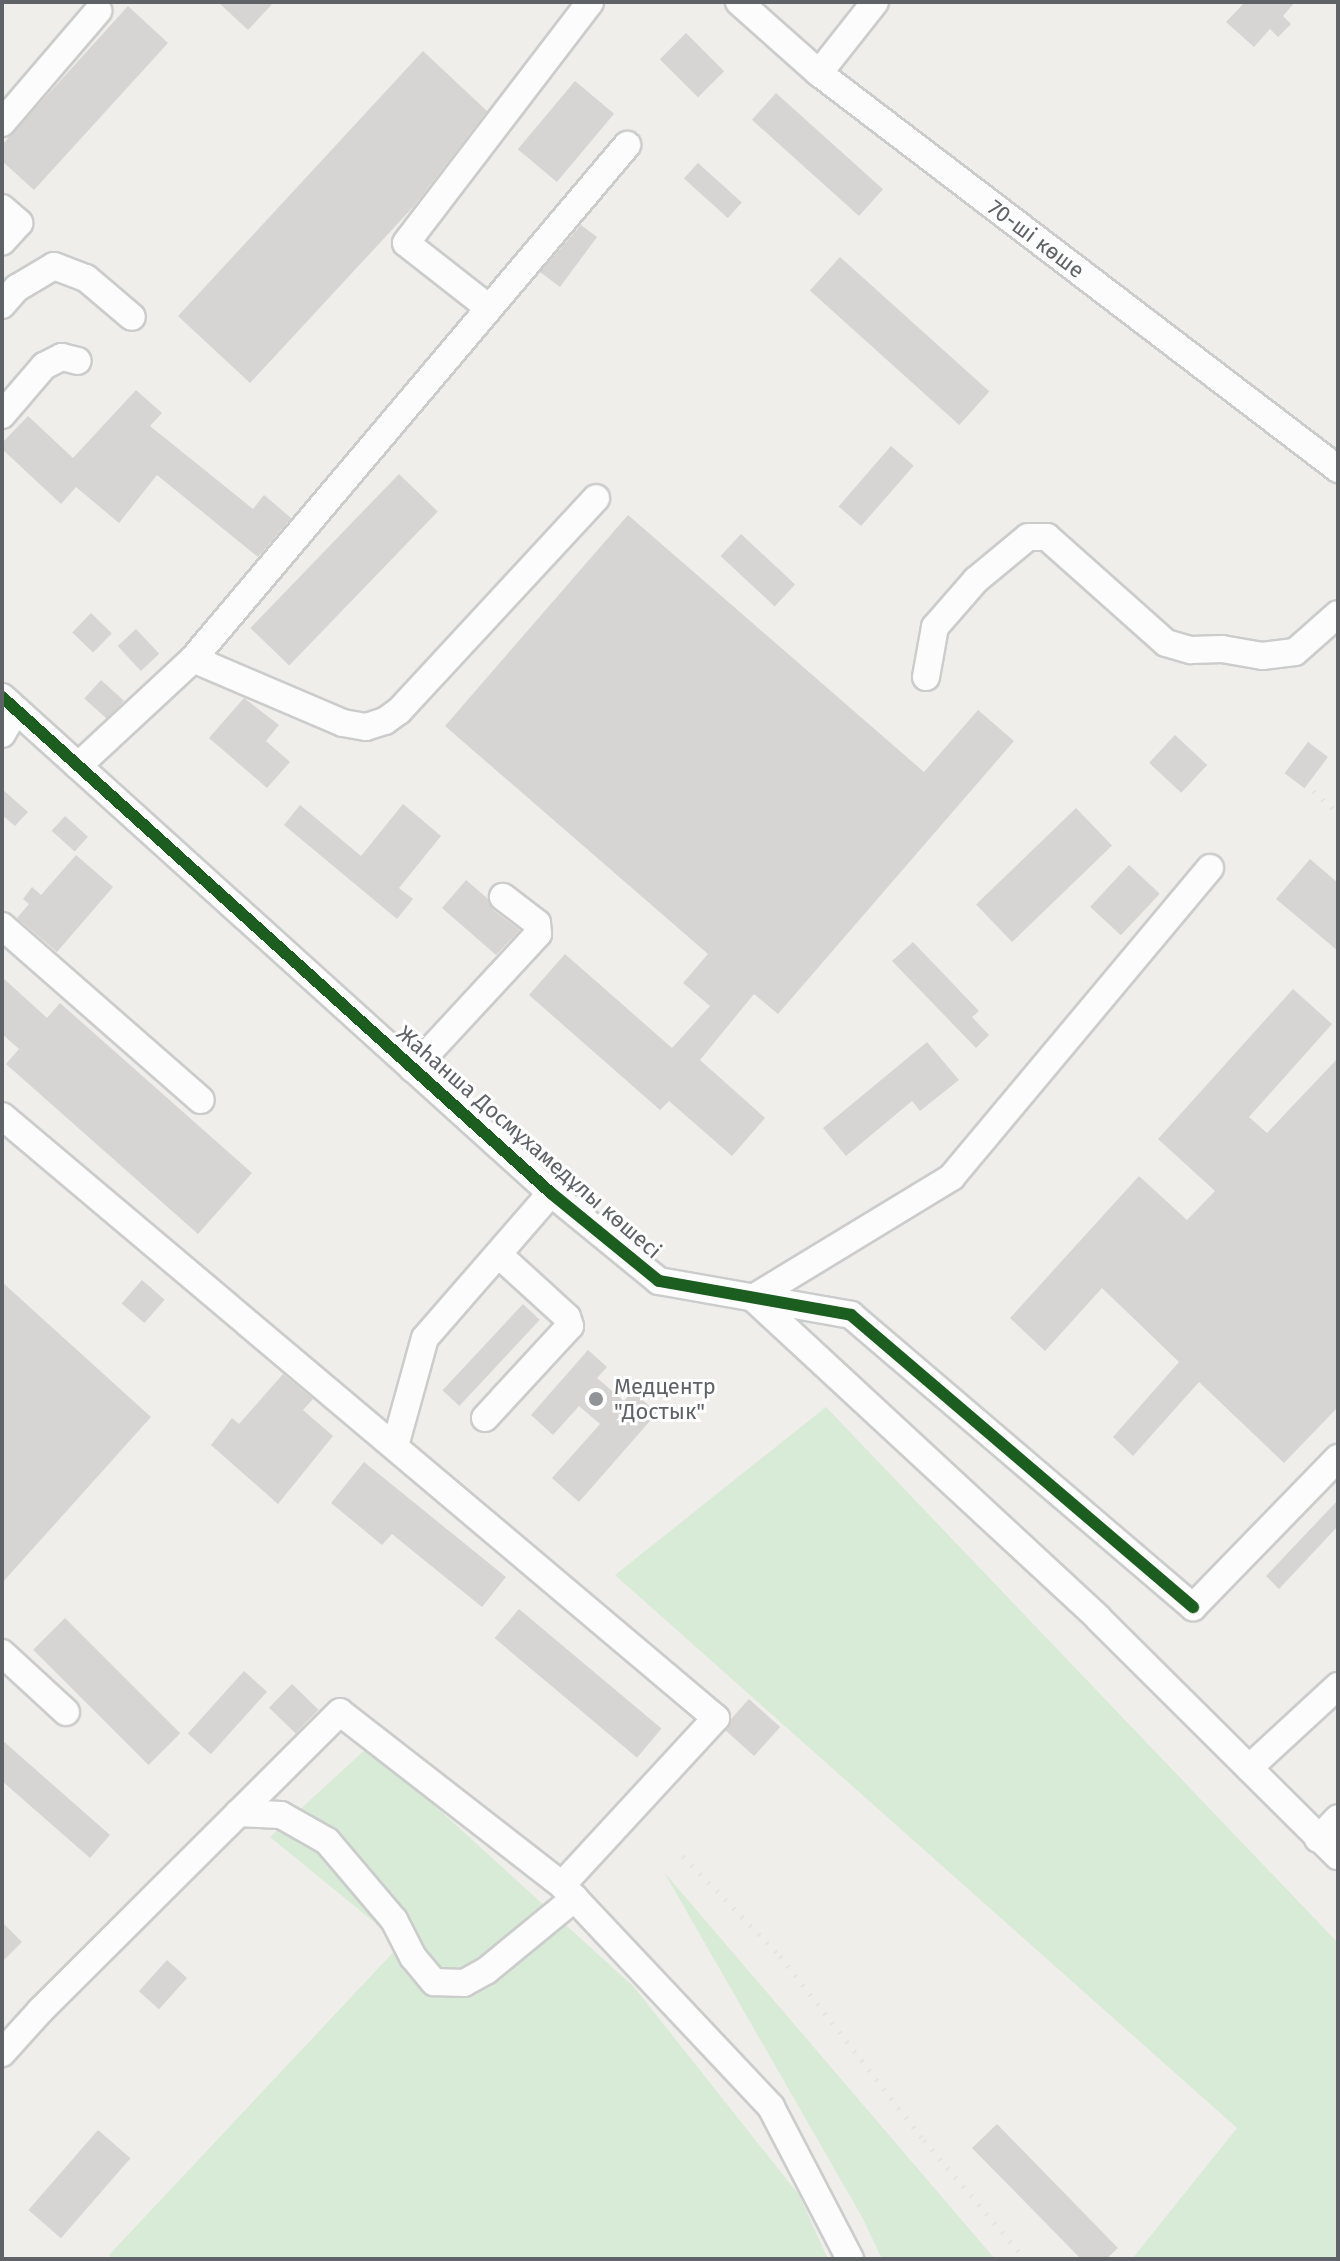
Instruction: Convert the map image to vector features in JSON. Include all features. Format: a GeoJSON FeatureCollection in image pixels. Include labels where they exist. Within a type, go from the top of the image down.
{"type":"FeatureCollection","features":[{"type":"Feature","properties":{"kind":"street"},"geometry":{"type":"LineString","coordinates":[[489,308],[406,243],[590,2]]}},
{"type":"Feature","properties":{"kind":"street","name":"70-ші көше"},"geometry":{"type":"LineString","coordinates":[[739,2],[819,73],[1338,469]]}},
{"type":"Feature","properties":{"kind":"street"},"geometry":{"type":"LineString","coordinates":[[819,73],[875,2]]}},
{"type":"Feature","properties":{"kind":"street"},"geometry":{"type":"LineString","coordinates":[[2,123],[98,11]]}},
{"type":"Feature","properties":{"kind":"street"},"geometry":{"type":"LineString","coordinates":[[78,766],[193,659],[627,145]]}},
{"type":"Feature","properties":{"kind":"street"},"geometry":{"type":"LineString","coordinates":[[2,208],[19,223],[2,242]]}},
{"type":"Feature","properties":{"kind":"street"},"geometry":{"type":"LineString","coordinates":[[2,305],[17,288],[54,266],[86,278],[132,317]]}},
{"type":"Feature","properties":{"kind":"street"},"geometry":{"type":"LineString","coordinates":[[2,415],[44,366],[62,357],[78,361]]}},
{"type":"Feature","properties":{"kind":"street"},"geometry":{"type":"LineString","coordinates":[[193,659],[343,723],[366,727],[385,721],[399,711],[596,498]]}},
{"type":"Feature","properties":{"kind":"street"},"geometry":{"type":"LineString","coordinates":[[926,677],[935,627],[976,580],[1028,537],[1047,537],[1166,643],[1191,650],[1222,649],[1262,656],[1295,652],[1338,614]]}},
{"type":"Feature","properties":{"kind":"street"},"geometry":{"type":"LineString","coordinates":[[2,734],[9,704]]}},
{"type":"Feature","properties":{"kind":"street","name":"Жаһанша Досмұхамедұлы көшесі"},"geometry":{"type":"LineString","coordinates":[[9,704],[551,1193],[659,1281],[851,1315],[1193,1607],[1338,1458]]}},
{"type":"Feature","properties":{"kind":"street"},"geometry":{"type":"LineString","coordinates":[[1210,868],[952,1177],[753,1298],[1098,1618],[1328,1848],[1338,1818]]}},
{"type":"Feature","properties":{"kind":"street"},"geometry":{"type":"LineString","coordinates":[[413,1069],[538,934],[537,923],[503,897]]}},
{"type":"Feature","properties":{"kind":"street"},"geometry":{"type":"LineString","coordinates":[[2,926],[201,1100]]}},
{"type":"Feature","properties":{"kind":"street"},"geometry":{"type":"LineString","coordinates":[[2,1116],[716,1718],[568,1891],[486,1971],[464,1983],[434,1982],[413,1957],[394,1920],[327,1841],[281,1815],[238,1813]]}},
{"type":"Feature","properties":{"kind":"street"},"geometry":{"type":"LineString","coordinates":[[395,1446],[425,1338],[551,1193]]}},
{"type":"Feature","properties":{"kind":"street"},"geometry":{"type":"LineString","coordinates":[[485,1418],[570,1326],[567,1317],[498,1254]]}},
{"type":"Feature","properties":{"kind":"street"},"geometry":{"type":"LineString","coordinates":[[2,1653],[66,1712]]}},
{"type":"Feature","properties":{"kind":"street"},"geometry":{"type":"LineString","coordinates":[[1249,1768],[1338,1686]]}},
{"type":"Feature","properties":{"kind":"street"},"geometry":{"type":"LineString","coordinates":[[2,2053],[340,1712],[568,1891],[771,2107],[850,2259]]}},
{"type":"Feature","properties":{"kind":"green space"},"geometry":{"type":"Polygon","coordinates":[[[826,1407],[1338,1943],[1338,2259],[1132,2259],[1237,2128],[615,1575],[826,1407]]]}},
{"type":"Feature","properties":{"kind":"green space"},"geometry":{"type":"Polygon","coordinates":[[[369,1746],[634,1987],[799,2195],[828,2259],[113,2259],[109,2255],[401,1944],[270,1837],[369,1746]]]}},
{"type":"Feature","properties":{"kind":"green space"},"geometry":{"type":"Polygon","coordinates":[[[664,1872],[995,2259],[882,2259],[862,2217],[664,1872]]]}},
{"type":"Feature","properties":{"kind":"building"},"geometry":{"type":"Polygon","coordinates":[[[218,2],[274,2],[248,30],[218,2]]]}},
{"type":"Feature","properties":{"kind":"building"},"geometry":{"type":"Polygon","coordinates":[[[1245,2],[1295,2],[1283,16],[1291,24],[1278,37],[1270,29],[1254,47],[1226,22],[1245,2]]]}},
{"type":"Feature","properties":{"kind":"building"},"geometry":{"type":"Polygon","coordinates":[[[128,6],[168,43],[34,190],[2,161],[2,145],[128,6]]]}},
{"type":"Feature","properties":{"kind":"building"},"geometry":{"type":"Polygon","coordinates":[[[686,33],[724,71],[698,97],[660,59],[686,33]]]}},
{"type":"Feature","properties":{"kind":"building"},"geometry":{"type":"Polygon","coordinates":[[[423,51],[487,111],[414,206],[250,383],[178,316],[423,51]]]}},
{"type":"Feature","properties":{"kind":"building"},"geometry":{"type":"Polygon","coordinates":[[[575,81],[614,114],[557,182],[518,149],[575,81]]]}},
{"type":"Feature","properties":{"kind":"building"},"geometry":{"type":"Polygon","coordinates":[[[776,93],[883,189],[859,216],[752,120],[776,93]]]}},
{"type":"Feature","properties":{"kind":"building"},"geometry":{"type":"Polygon","coordinates":[[[698,163],[742,202],[728,218],[684,179],[698,163]]]}},
{"type":"Feature","properties":{"kind":"building"},"geometry":{"type":"Polygon","coordinates":[[[581,225],[597,237],[560,287],[540,272],[581,225]]]}},
{"type":"Feature","properties":{"kind":"building"},"geometry":{"type":"Polygon","coordinates":[[[840,257],[989,391],[959,425],[810,290],[840,257]]]}},
{"type":"Feature","properties":{"kind":"building"},"geometry":{"type":"Polygon","coordinates":[[[136,390],[162,413],[150,426],[253,509],[264,495],[291,518],[258,557],[157,475],[119,523],[76,487],[61,504],[2,449],[2,443],[28,416],[73,458],[136,390]]]}},
{"type":"Feature","properties":{"kind":"building"},"geometry":{"type":"Polygon","coordinates":[[[891,446],[914,466],[861,526],[839,506],[891,446]]]}},
{"type":"Feature","properties":{"kind":"building"},"geometry":{"type":"Polygon","coordinates":[[[399,474],[438,512],[289,665],[250,628],[399,474]]]}},
{"type":"Feature","properties":{"kind":"building"},"geometry":{"type":"Polygon","coordinates":[[[628,515],[924,772],[978,710],[1014,741],[778,1014],[754,994],[700,1060],[765,1118],[732,1156],[669,1101],[660,1110],[529,995],[565,954],[672,1048],[710,1006],[683,983],[708,954],[445,726],[628,515]]]}},
{"type":"Feature","properties":{"kind":"building"},"geometry":{"type":"Polygon","coordinates":[[[741,534],[795,584],[775,606],[721,556],[741,534]]]}},
{"type":"Feature","properties":{"kind":"building"},"geometry":{"type":"Polygon","coordinates":[[[91,613],[112,633],[93,653],[72,632],[91,613]]]}},
{"type":"Feature","properties":{"kind":"building"},"geometry":{"type":"Polygon","coordinates":[[[136,629],[159,654],[141,671],[118,646],[136,629]]]}},
{"type":"Feature","properties":{"kind":"building"},"geometry":{"type":"Polygon","coordinates":[[[101,680],[124,701],[107,719],[84,699],[101,680]]]}},
{"type":"Feature","properties":{"kind":"building"},"geometry":{"type":"Polygon","coordinates":[[[244,698],[279,725],[266,741],[290,762],[267,788],[209,738],[244,698]]]}},
{"type":"Feature","properties":{"kind":"building"},"geometry":{"type":"Polygon","coordinates":[[[1175,735],[1207,765],[1181,793],[1149,763],[1175,735]]]}},
{"type":"Feature","properties":{"kind":"building"},"geometry":{"type":"Polygon","coordinates":[[[1308,742],[1328,757],[1304,788],[1285,773],[1308,742]]]}},
{"type":"Feature","properties":{"kind":"building"},"geometry":{"type":"Polygon","coordinates":[[[2,789],[28,812],[15,826],[2,815],[2,789]]]}},
{"type":"Feature","properties":{"kind":"building"},"geometry":{"type":"Polygon","coordinates":[[[403,804],[441,836],[399,888],[413,899],[397,919],[284,825],[300,805],[361,856],[403,804]]]}},
{"type":"Feature","properties":{"kind":"building"},"geometry":{"type":"Polygon","coordinates":[[[1076,808],[1112,845],[1012,942],[976,905],[1076,808]]]}},
{"type":"Feature","properties":{"kind":"building"},"geometry":{"type":"Polygon","coordinates":[[[65,816],[88,837],[75,852],[52,831],[65,816]]]}},
{"type":"Feature","properties":{"kind":"building"},"geometry":{"type":"Polygon","coordinates":[[[76,855],[113,887],[57,952],[17,918],[29,904],[23,899],[32,887],[41,895],[76,855]]]}},
{"type":"Feature","properties":{"kind":"building"},"geometry":{"type":"Polygon","coordinates":[[[1310,859],[1338,883],[1338,951],[1276,899],[1310,859]]]}},
{"type":"Feature","properties":{"kind":"building"},"geometry":{"type":"Polygon","coordinates":[[[1129,865],[1160,894],[1121,935],[1090,907],[1129,865]]]}},
{"type":"Feature","properties":{"kind":"building"},"geometry":{"type":"Polygon","coordinates":[[[466,880],[487,898],[493,910],[520,930],[496,955],[442,908],[466,880]]]}},
{"type":"Feature","properties":{"kind":"building"},"geometry":{"type":"Polygon","coordinates":[[[913,942],[979,1011],[972,1017],[989,1035],[976,1048],[892,961],[913,942]]]}},
{"type":"Feature","properties":{"kind":"building"},"geometry":{"type":"Polygon","coordinates":[[[2,977],[47,1018],[60,1003],[252,1173],[198,1234],[6,1064],[19,1049],[2,1034],[2,977]]]}},
{"type":"Feature","properties":{"kind":"building"},"geometry":{"type":"Polygon","coordinates":[[[1293,989],[1332,1024],[1249,1117],[1267,1133],[1338,1058],[1338,1407],[1284,1463],[1199,1382],[1133,1456],[1113,1437],[1179,1362],[1102,1288],[1045,1351],[1010,1318],[1139,1176],[1187,1220],[1215,1191],[1158,1139],[1293,989]]]}},
{"type":"Feature","properties":{"kind":"building"},"geometry":{"type":"Polygon","coordinates":[[[927,1042],[959,1080],[920,1111],[912,1101],[846,1156],[823,1128],[927,1042]]]}},
{"type":"Feature","properties":{"kind":"building"},"geometry":{"type":"Polygon","coordinates":[[[142,1280],[165,1300],[144,1323],[122,1303],[142,1280]]]}},
{"type":"Feature","properties":{"kind":"building"},"geometry":{"type":"Polygon","coordinates":[[[2,1282],[151,1417],[2,1583],[2,1282]]]}},
{"type":"Feature","properties":{"kind":"building"},"geometry":{"type":"Polygon","coordinates":[[[523,1304],[540,1320],[459,1406],[443,1390],[523,1304]]]}},
{"type":"Feature","properties":{"kind":"building"},"geometry":{"type":"Polygon","coordinates":[[[588,1350],[607,1367],[597,1378],[624,1401],[633,1391],[657,1413],[579,1502],[552,1478],[600,1424],[579,1406],[553,1435],[531,1415],[588,1350]]]}},
{"type":"Feature","properties":{"kind":"building"},"geometry":{"type":"Polygon","coordinates":[[[283,1374],[313,1399],[303,1410],[333,1436],[278,1504],[211,1445],[232,1418],[239,1424],[283,1374]]]}},
{"type":"Feature","properties":{"kind":"building"},"geometry":{"type":"Polygon","coordinates":[[[364,1462],[506,1577],[482,1607],[392,1534],[382,1545],[331,1503],[364,1462]]]}},
{"type":"Feature","properties":{"kind":"building"},"geometry":{"type":"Polygon","coordinates":[[[1338,1500],[1338,1526],[1279,1589],[1266,1576],[1338,1500]]]}},
{"type":"Feature","properties":{"kind":"building"},"geometry":{"type":"Polygon","coordinates":[[[519,1609],[661,1729],[637,1758],[495,1638],[519,1609]]]}},
{"type":"Feature","properties":{"kind":"building"},"geometry":{"type":"Polygon","coordinates":[[[65,1618],[180,1733],[148,1765],[33,1650],[65,1618]]]}},
{"type":"Feature","properties":{"kind":"building"},"geometry":{"type":"Polygon","coordinates":[[[244,1671],[267,1692],[211,1754],[188,1733],[244,1671]]]}},
{"type":"Feature","properties":{"kind":"building"},"geometry":{"type":"Polygon","coordinates":[[[292,1684],[319,1710],[296,1733],[269,1708],[292,1684]]]}},
{"type":"Feature","properties":{"kind":"building"},"geometry":{"type":"Polygon","coordinates":[[[749,1699],[780,1727],[754,1756],[723,1728],[749,1699]]]}},
{"type":"Feature","properties":{"kind":"building"},"geometry":{"type":"Polygon","coordinates":[[[2,1740],[110,1835],[90,1858],[2,1781],[2,1740]]]}},
{"type":"Feature","properties":{"kind":"building"},"geometry":{"type":"Polygon","coordinates":[[[2,1922],[22,1942],[2,1962],[2,1922]]]}},
{"type":"Feature","properties":{"kind":"building"},"geometry":{"type":"Polygon","coordinates":[[[167,1960],[187,1978],[159,2009],[139,1991],[167,1960]]]}},
{"type":"Feature","properties":{"kind":"building"},"geometry":{"type":"Polygon","coordinates":[[[997,2124],[1118,2248],[1106,2259],[1081,2259],[972,2148],[997,2124]]]}},
{"type":"Feature","properties":{"kind":"building"},"geometry":{"type":"Polygon","coordinates":[[[98,2130],[130,2158],[61,2238],[28,2210],[98,2130]]]}},
{"type":"Feature","properties":{"kind":"railway"},"geometry":{"type":"LineString","coordinates":[[1313,791],[1338,813]]}},
{"type":"Feature","properties":{"kind":"railway"},"geometry":{"type":"LineString","coordinates":[[683,1856],[780,1956],[924,2140],[1025,2259]]}},
{"type":"Feature","properties":{"kind":"cycle path"},"geometry":{"type":"LineString","coordinates":[[2,697],[551,1193],[659,1281],[851,1315],[1193,1607]]}},
{"type":"Feature","properties":{"kind":"place","name":"Медцентр \"Достык\""},"geometry":{"type":"Point","coordinates":[596,1399]}}]}
